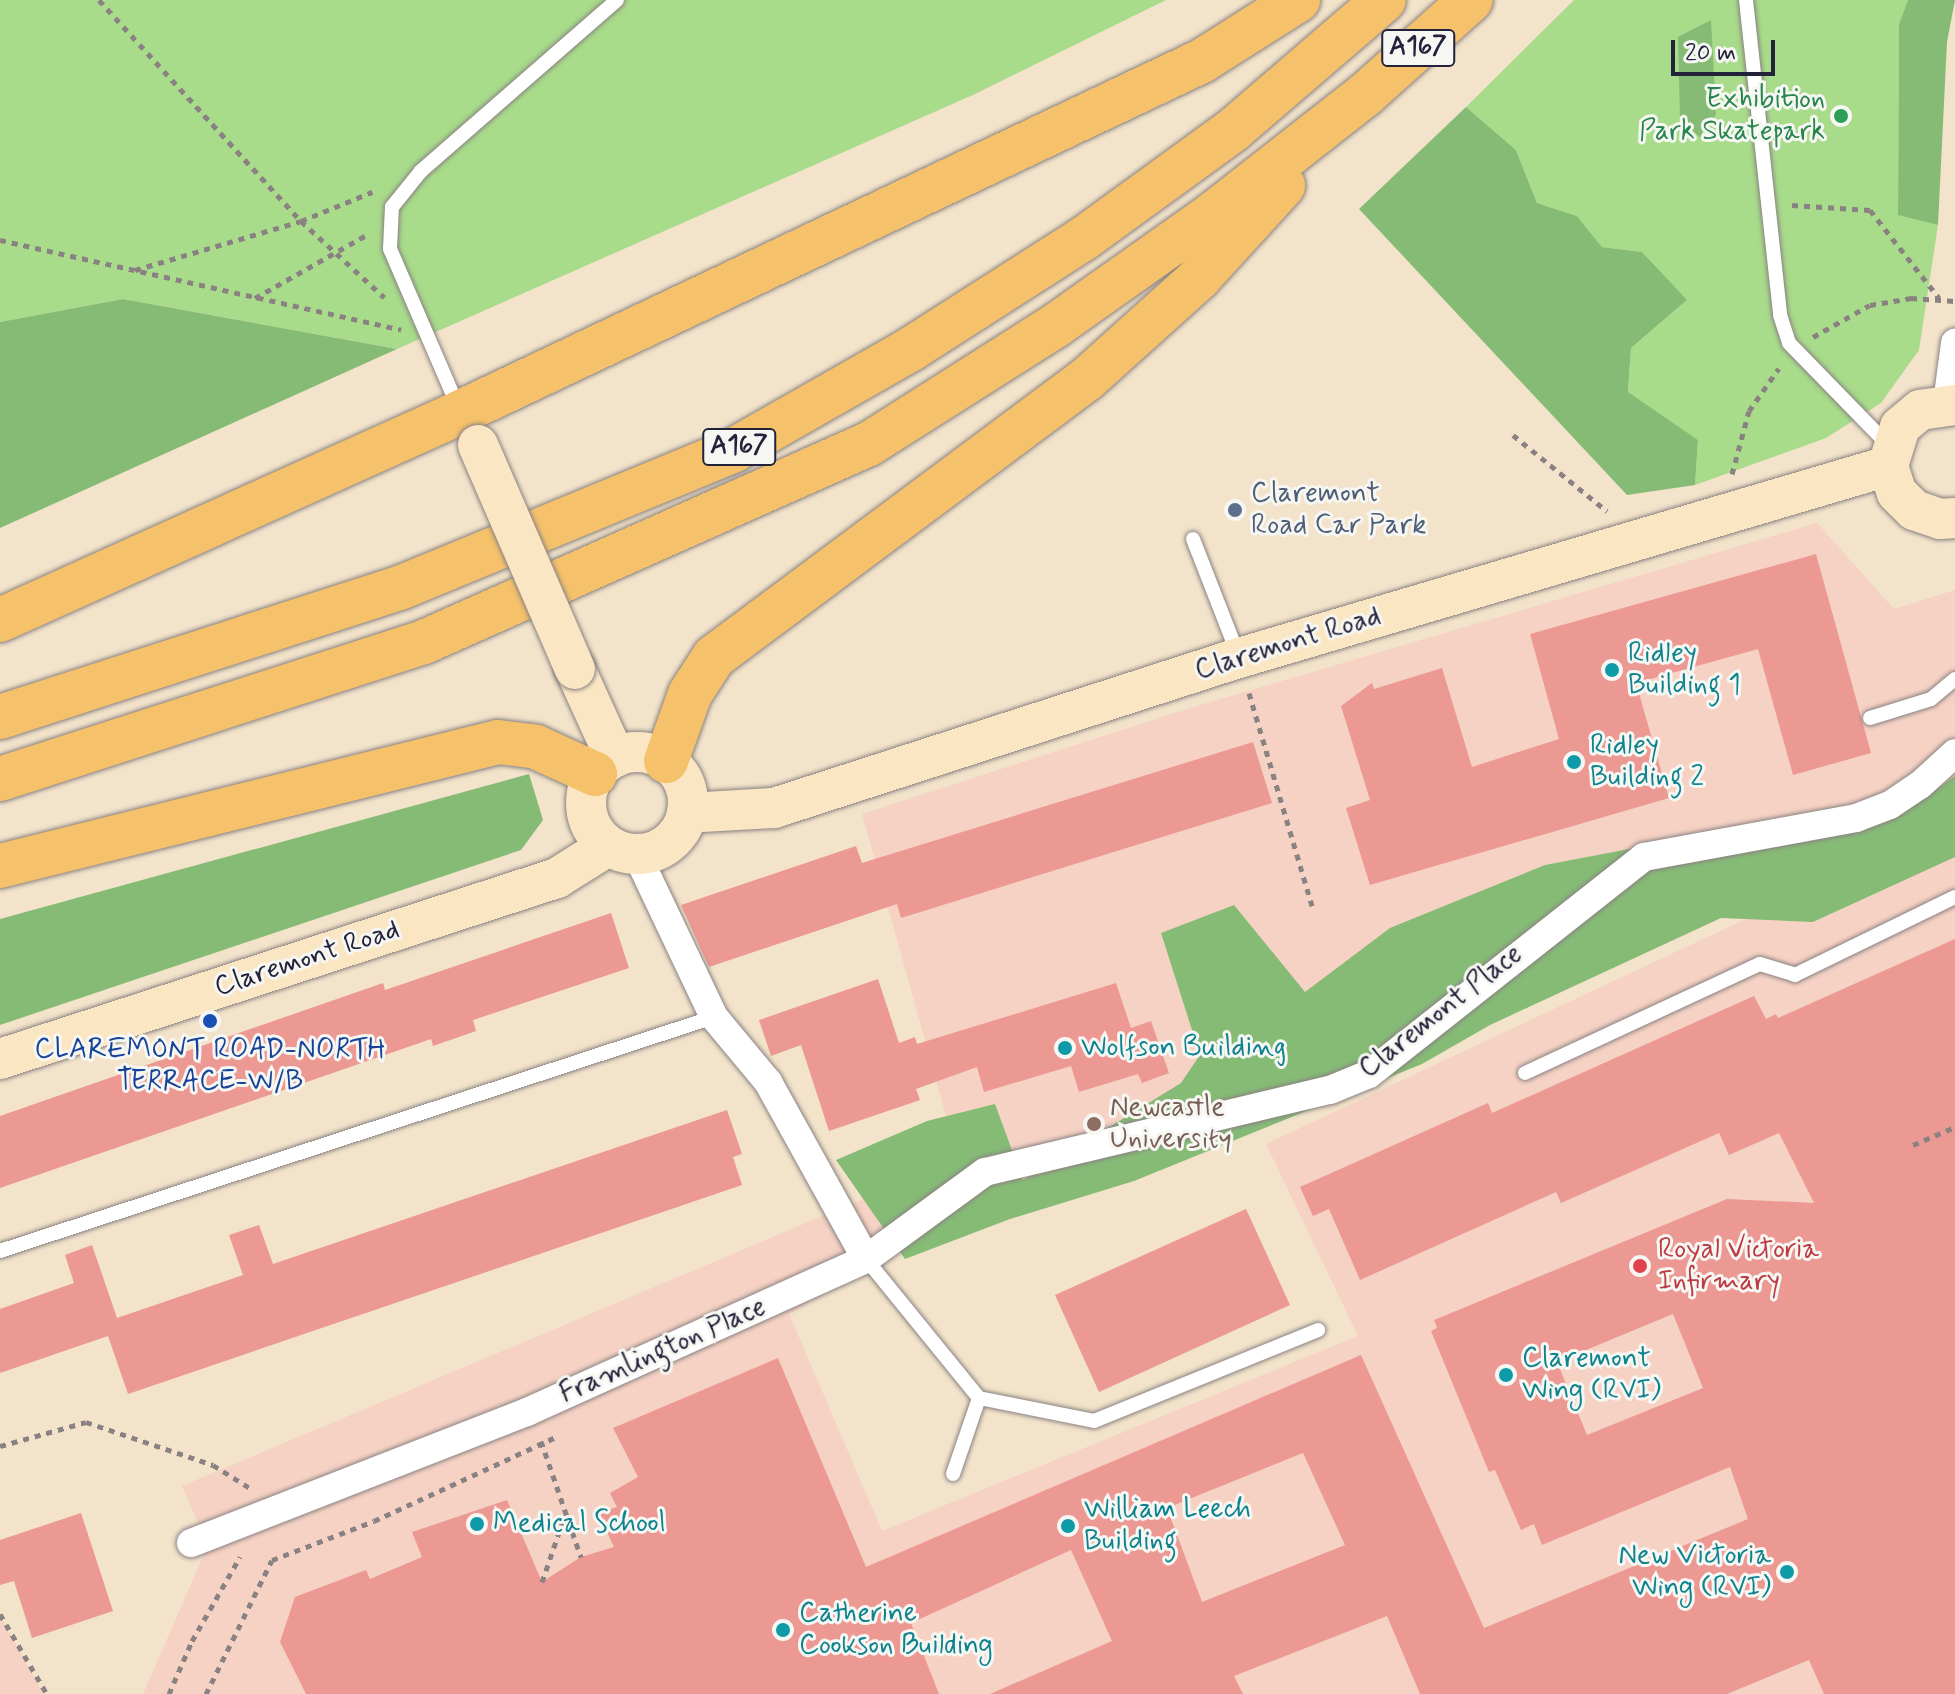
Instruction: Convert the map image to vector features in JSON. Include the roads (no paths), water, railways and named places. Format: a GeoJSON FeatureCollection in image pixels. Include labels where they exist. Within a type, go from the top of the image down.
{"type":"FeatureCollection","features":[{"type":"Feature","properties":{"kind":"highway"},"geometry":{"type":"LineString","coordinates":[[0,620],[469,428],[1202,61],[1298,0]]}},
{"type":"Feature","properties":{"kind":"highway","name":"A167"},"geometry":{"type":"LineString","coordinates":[[0,717],[402,587],[734,450],[911,349],[1083,239],[1233,130],[1384,0]]}},
{"type":"Feature","properties":{"kind":"highway","name":"A167"},"geometry":{"type":"LineString","coordinates":[[0,779],[424,642],[869,444],[1055,326],[1213,214],[1365,95],[1471,0]]}},
{"type":"Feature","properties":{"kind":"highway"},"geometry":{"type":"LineString","coordinates":[[666,761],[690,694],[714,657],[1087,379],[1199,278],[1365,95]]}},
{"type":"Feature","properties":{"kind":"highway"},"geometry":{"type":"LineString","coordinates":[[0,866],[498,742],[536,747],[605,766]]}},
{"type":"Feature","properties":{"kind":"main road"},"geometry":{"type":"LineString","coordinates":[[1951,404],[1920,410],[1900,427],[1889,457],[1897,493],[1914,510],[1940,519],[1955,518]]}},
{"type":"Feature","properties":{"kind":"main road"},"geometry":{"type":"LineString","coordinates":[[469,428],[575,669],[605,766]]}},
{"type":"Feature","properties":{"kind":"main road","name":"Claremont Road"},"geometry":{"type":"LineString","coordinates":[[687,813],[774,808],[1239,658],[1642,539],[1889,457]]}},
{"type":"Feature","properties":{"kind":"main road"},"geometry":{"type":"LineString","coordinates":[[650,754],[666,761],[684,783],[687,813],[670,842],[623,850],[589,821],[587,797],[605,766],[650,754]]}},
{"type":"Feature","properties":{"kind":"main road","name":"Claremont Road"},"geometry":{"type":"LineString","coordinates":[[0,1059],[557,878],[623,850]]}},
{"type":"Feature","properties":{"kind":"street"},"geometry":{"type":"LineString","coordinates":[[1951,404],[1955,343]]}},
{"type":"Feature","properties":{"kind":"street","name":"Claremont Place"},"geometry":{"type":"LineString","coordinates":[[866,1259],[985,1172],[1330,1090],[1369,1074],[1644,857],[1856,818],[1910,792],[1955,753]]}},
{"type":"Feature","properties":{"kind":"street"},"geometry":{"type":"LineString","coordinates":[[623,850],[714,1017],[768,1082],[866,1259]]}},
{"type":"Feature","properties":{"kind":"street","name":"Framlington Place"},"geometry":{"type":"LineString","coordinates":[[191,1543],[278,1506],[527,1412],[866,1259]]}},
{"type":"Feature","properties":{"kind":"lane"},"geometry":{"type":"LineString","coordinates":[[469,428],[390,249],[388,219],[401,193],[421,171],[617,0]]}},
{"type":"Feature","properties":{"kind":"lane"},"geometry":{"type":"LineString","coordinates":[[1746,0],[1780,315],[1789,343],[1889,457]]}},
{"type":"Feature","properties":{"kind":"lane"},"geometry":{"type":"LineString","coordinates":[[1193,539],[1239,658]]}},
{"type":"Feature","properties":{"kind":"lane"},"geometry":{"type":"LineString","coordinates":[[1870,718],[1931,699],[1955,679]]}},
{"type":"Feature","properties":{"kind":"lane"},"geometry":{"type":"LineString","coordinates":[[1525,1073],[1760,964],[1795,975],[1955,897]]}},
{"type":"Feature","properties":{"kind":"lane"},"geometry":{"type":"LineString","coordinates":[[0,1251],[714,1017]]}},
{"type":"Feature","properties":{"kind":"lane"},"geometry":{"type":"LineString","coordinates":[[866,1259],[979,1398],[1094,1421],[1318,1330]]}},
{"type":"Feature","properties":{"kind":"lane"},"geometry":{"type":"LineString","coordinates":[[953,1474],[979,1398]]}},
{"type":"Feature","properties":{"kind":"place","name":"Exhibition Park Skatepark"},"geometry":{"type":"Point","coordinates":[1841,116]}},
{"type":"Feature","properties":{"kind":"place","name":"Claremont Road Car Park"},"geometry":{"type":"Point","coordinates":[1235,510]}},
{"type":"Feature","properties":{"kind":"place","name":"Ridley Building 1"},"geometry":{"type":"Point","coordinates":[1612,670]}},
{"type":"Feature","properties":{"kind":"place","name":"Ridley Building 2"},"geometry":{"type":"Point","coordinates":[1574,762]}},
{"type":"Feature","properties":{"kind":"place","name":"CLAREMONT ROAD-NORTH TERRACE-W/B"},"geometry":{"type":"Point","coordinates":[210,1021]}},
{"type":"Feature","properties":{"kind":"place","name":"Wolfson Building"},"geometry":{"type":"Point","coordinates":[1065,1048]}},
{"type":"Feature","properties":{"kind":"place","name":"Newcastle University"},"geometry":{"type":"Point","coordinates":[1094,1124]}},
{"type":"Feature","properties":{"kind":"place","name":"Royal Victoria Infirmary"},"geometry":{"type":"Point","coordinates":[1640,1266]}},
{"type":"Feature","properties":{"kind":"place","name":"Claremont Wing (RVI)"},"geometry":{"type":"Point","coordinates":[1506,1375]}},
{"type":"Feature","properties":{"kind":"place","name":"Medical School"},"geometry":{"type":"Point","coordinates":[477,1524]}},
{"type":"Feature","properties":{"kind":"place","name":"William Leech Building"},"geometry":{"type":"Point","coordinates":[1068,1526]}},
{"type":"Feature","properties":{"kind":"place","name":"New Victoria Wing (RVI)"},"geometry":{"type":"Point","coordinates":[1787,1572]}},
{"type":"Feature","properties":{"kind":"place","name":"Catherine Cookson Building"},"geometry":{"type":"Point","coordinates":[783,1630]}}]}
